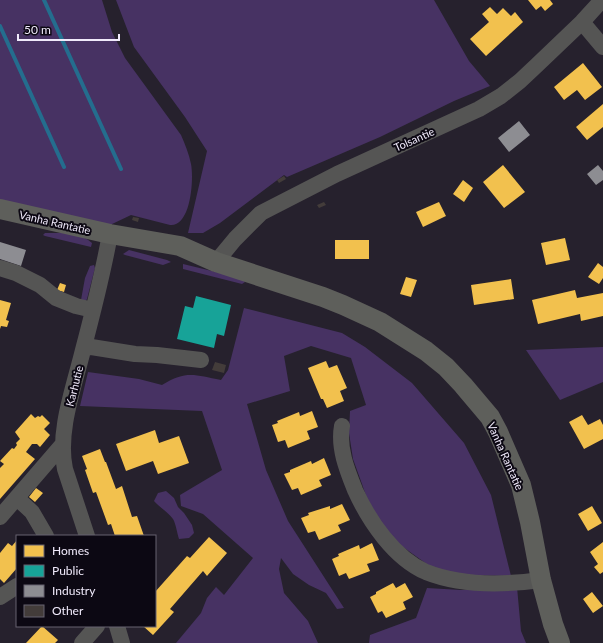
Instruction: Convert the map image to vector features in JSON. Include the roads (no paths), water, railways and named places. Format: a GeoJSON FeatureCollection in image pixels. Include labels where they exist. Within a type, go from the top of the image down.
{"type":"FeatureCollection","features":[{"type":"Feature","properties":{"kind":"main road","name":"Vanha Rantatie"},"geometry":{"type":"LineString","coordinates":[[0,209],[110,234],[178,257],[216,262],[322,297],[364,314],[426,350],[446,367],[476,399],[490,417],[505,446],[521,485],[541,580],[553,624],[560,643]]}},
{"type":"Feature","properties":{"kind":"street","name":"Tolsantie"},"geometry":{"type":"LineString","coordinates":[[216,262],[261,213],[337,174],[479,109],[501,96],[582,22],[602,0]]}},
{"type":"Feature","properties":{"kind":"street"},"geometry":{"type":"LineString","coordinates":[[582,22],[603,47]]}},
{"type":"Feature","properties":{"kind":"street","name":"Karhutie"},"geometry":{"type":"LineString","coordinates":[[87,535],[65,469],[63,444],[66,420],[94,310],[110,234]]}},
{"type":"Feature","properties":{"kind":"street"},"geometry":{"type":"LineString","coordinates":[[0,268],[16,273],[40,285],[56,298],[76,306],[94,310]]}},
{"type":"Feature","properties":{"kind":"street"},"geometry":{"type":"LineString","coordinates":[[84,346],[134,354],[201,360]]}},
{"type":"Feature","properties":{"kind":"street"},"geometry":{"type":"LineString","coordinates":[[342,426],[341,440],[344,459],[360,502],[372,522],[396,551],[411,563],[426,572],[458,581],[513,583],[541,580]]}},
{"type":"Feature","properties":{"kind":"street"},"geometry":{"type":"LineString","coordinates":[[0,517],[63,444]]}},
{"type":"Feature","properties":{"kind":"street"},"geometry":{"type":"LineString","coordinates":[[17,498],[32,512],[45,535]]}},
{"type":"Feature","properties":{"kind":"street"},"geometry":{"type":"LineString","coordinates":[[0,597],[16,587]]}},
{"type":"Feature","properties":{"kind":"street"},"geometry":{"type":"LineString","coordinates":[[82,643],[96,627]]}},
{"type":"Feature","properties":{"kind":"street"},"geometry":{"type":"LineString","coordinates":[[117,627],[122,643]]}},
{"type":"Feature","properties":{"kind":"waterway"},"geometry":{"type":"LineString","coordinates":[[44,0],[121,169]]}},
{"type":"Feature","properties":{"kind":"waterway"},"geometry":{"type":"LineString","coordinates":[[0,26],[64,167]]}}]}
